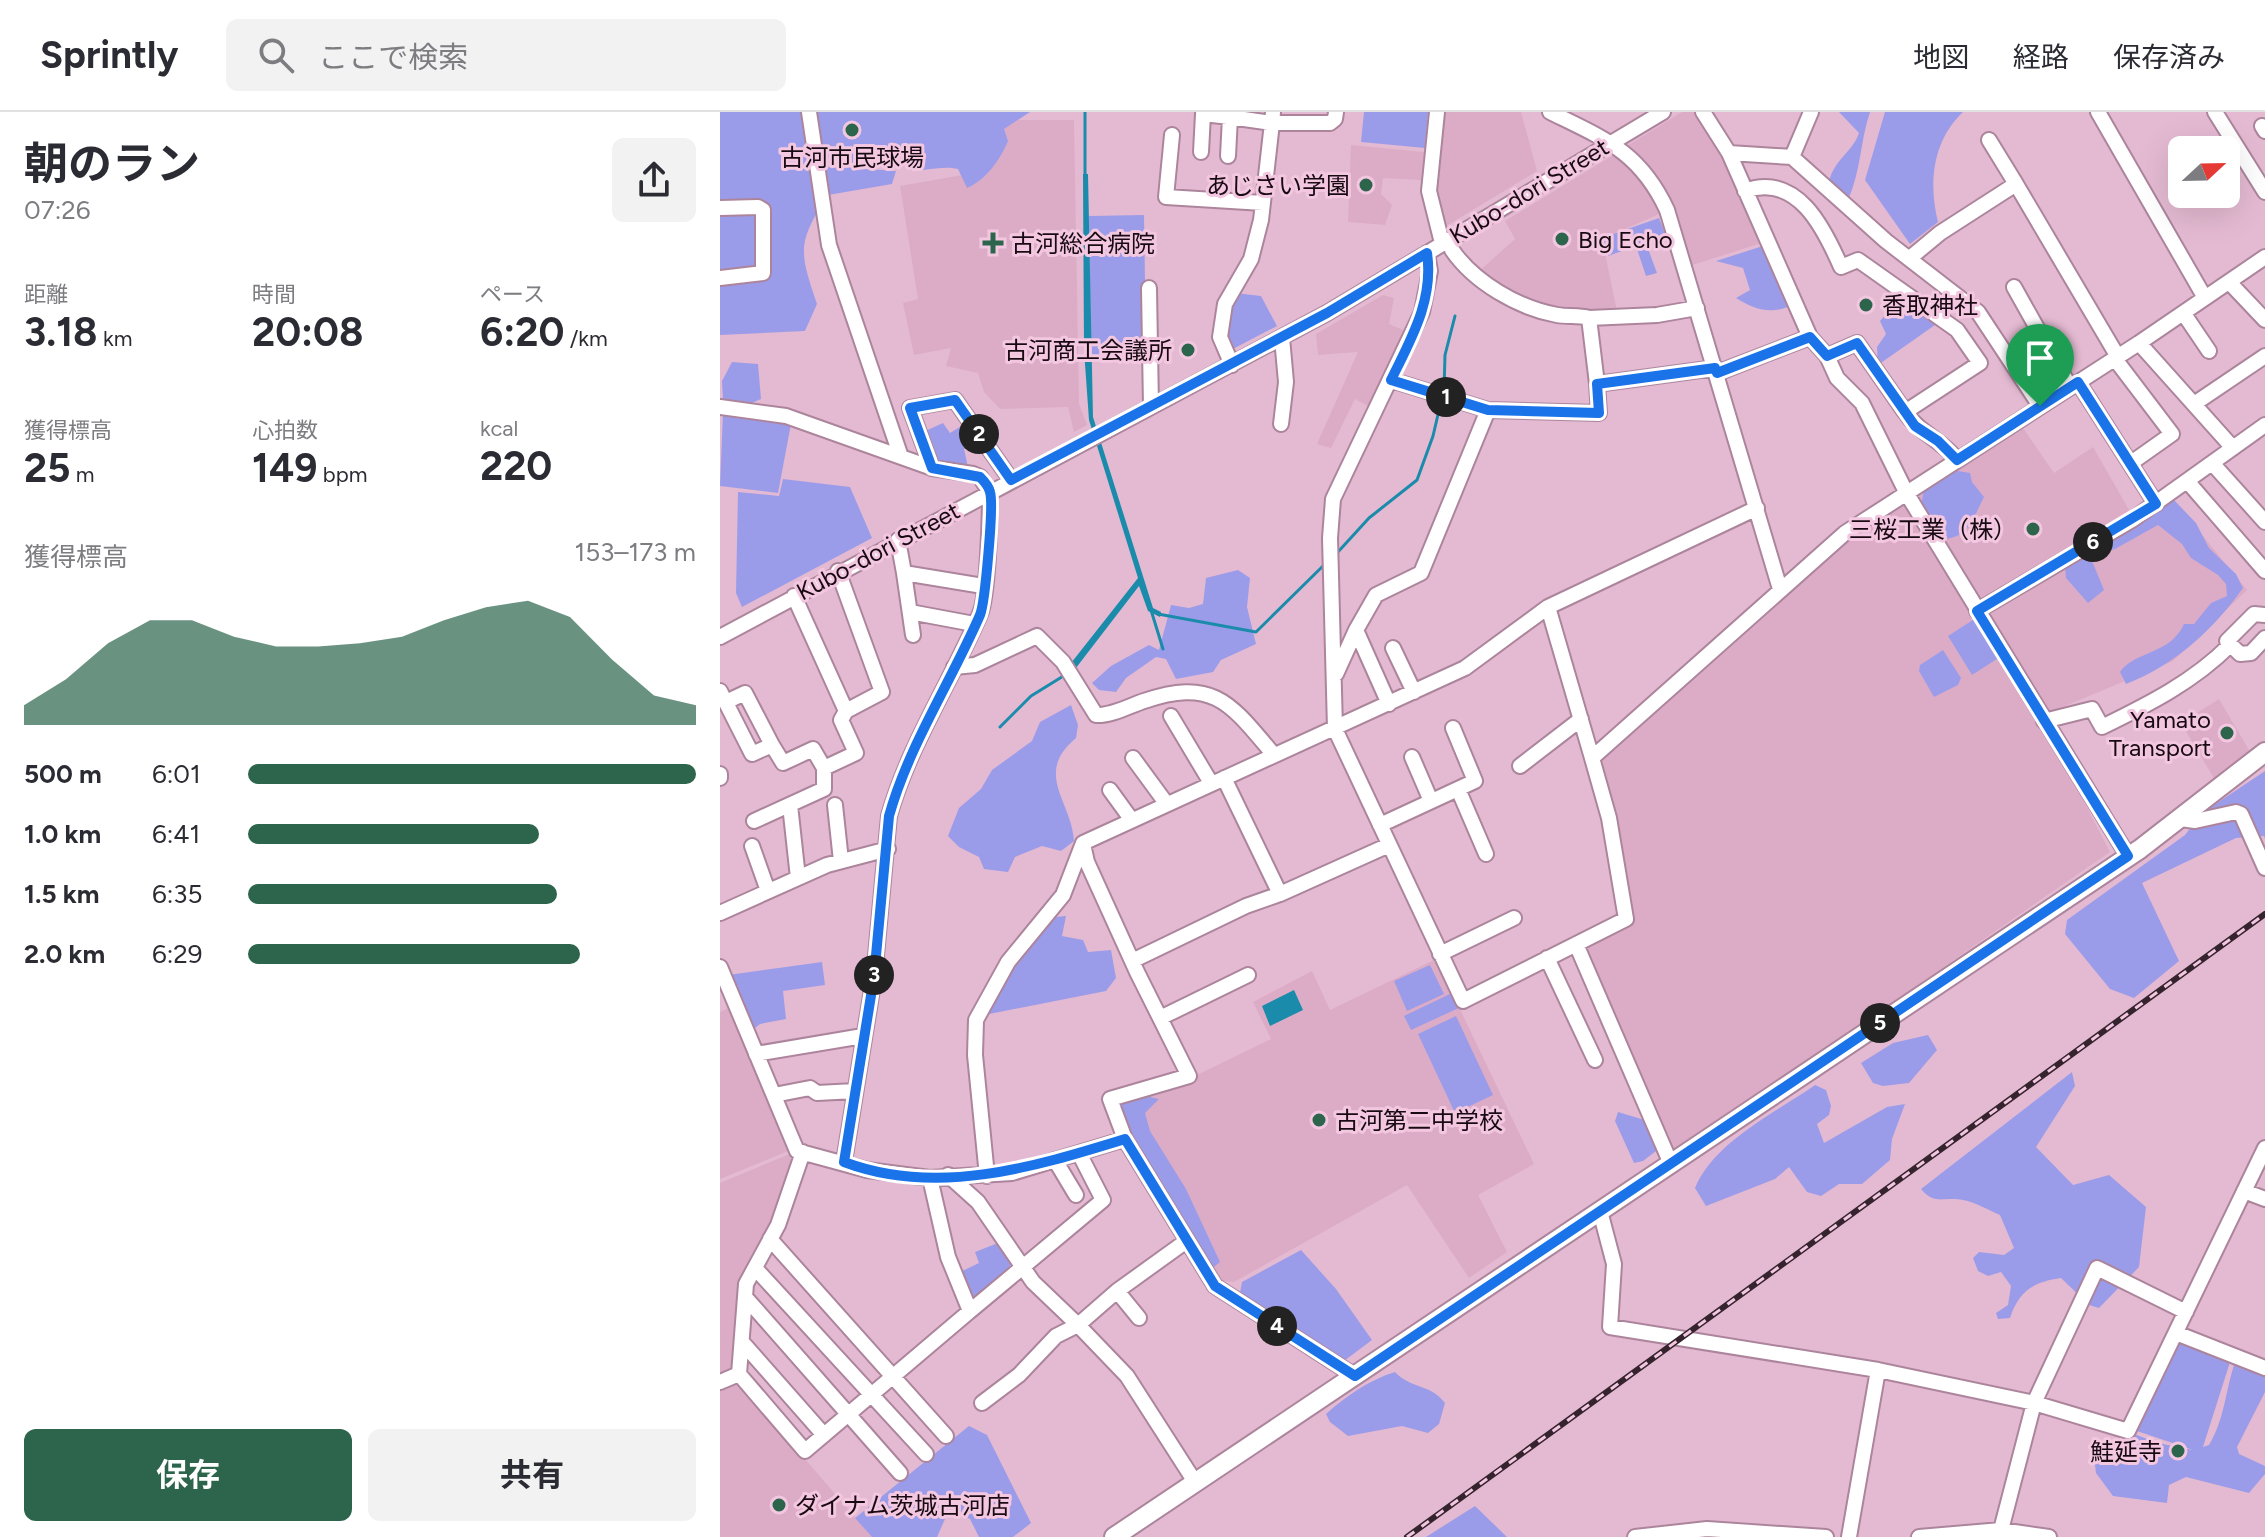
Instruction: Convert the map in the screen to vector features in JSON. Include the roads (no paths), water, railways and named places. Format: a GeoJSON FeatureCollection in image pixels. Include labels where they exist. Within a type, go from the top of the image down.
{"type":"FeatureCollection","features":[{"type":"Feature","properties":{"kind":"main road"},"geometry":{"type":"LineString","coordinates":[[1115,1537],[2128,856],[2181,819],[2265,752]]}},
{"type":"Feature","properties":{"kind":"street"},"geometry":{"type":"LineString","coordinates":[[809,112],[829,245],[901,457]]}},
{"type":"Feature","properties":{"kind":"street"},"geometry":{"type":"LineString","coordinates":[[1201,152],[1203,114],[1330,123],[1336,112]]}},
{"type":"Feature","properties":{"kind":"street"},"geometry":{"type":"LineString","coordinates":[[1437,112],[1429,191],[1447,246],[1478,279],[1520,302],[1559,315],[1589,318],[1657,315],[1697,308]]}},
{"type":"Feature","properties":{"kind":"street"},"geometry":{"type":"LineString","coordinates":[[1550,112],[1611,142],[1653,181],[1667,210],[1780,589]]}},
{"type":"Feature","properties":{"kind":"street","name":"Kubo-dori Street"},"geometry":{"type":"LineString","coordinates":[[720,637],[838,571],[1282,338],[1427,253],[1447,246],[1663,112]]}},
{"type":"Feature","properties":{"kind":"street"},"geometry":{"type":"LineString","coordinates":[[1703,112],[1729,153],[1810,337],[1827,356],[1837,378],[1862,403],[1907,494],[2128,856]]}},
{"type":"Feature","properties":{"kind":"street"},"geometry":{"type":"LineString","coordinates":[[2215,112],[2265,192]]}},
{"type":"Feature","properties":{"kind":"street"},"geometry":{"type":"LineString","coordinates":[[1792,157],[1806,113]]}},
{"type":"Feature","properties":{"kind":"street"},"geometry":{"type":"LineString","coordinates":[[2102,113],[2205,298]]}},
{"type":"Feature","properties":{"kind":"street"},"geometry":{"type":"LineString","coordinates":[[1228,156],[1230,117]]}},
{"type":"Feature","properties":{"kind":"street"},"geometry":{"type":"LineString","coordinates":[[1232,365],[1220,337],[1225,304],[1251,259],[1263,203],[1272,117]]}},
{"type":"Feature","properties":{"kind":"street"},"geometry":{"type":"LineString","coordinates":[[1172,135],[1166,197],[1263,203]]}},
{"type":"Feature","properties":{"kind":"street"},"geometry":{"type":"LineString","coordinates":[[1989,140],[2116,358],[2172,434],[2131,463]]}},
{"type":"Feature","properties":{"kind":"street"},"geometry":{"type":"LineString","coordinates":[[1729,153],[1792,157],[1978,312],[2040,406]]}},
{"type":"Feature","properties":{"kind":"street"},"geometry":{"type":"LineString","coordinates":[[1910,258],[1940,233],[2016,184]]}},
{"type":"Feature","properties":{"kind":"street"},"geometry":{"type":"LineString","coordinates":[[1745,191],[1769,186],[1788,193],[1822,225],[1841,267],[1858,260],[1957,330],[1980,363],[1905,412]]}},
{"type":"Feature","properties":{"kind":"street"},"geometry":{"type":"LineString","coordinates":[[720,208],[758,207],[763,210],[763,273],[720,278]]}},
{"type":"Feature","properties":{"kind":"street"},"geometry":{"type":"LineString","coordinates":[[1427,253],[1430,271],[1422,312],[1333,499],[1330,538],[1335,729],[1463,1001],[1626,919],[1609,818],[1548,607]]}},
{"type":"Feature","properties":{"kind":"street"},"geometry":{"type":"LineString","coordinates":[[1592,758],[1845,533],[2184,314],[2265,257]]}},
{"type":"Feature","properties":{"kind":"street"},"geometry":{"type":"LineString","coordinates":[[2229,282],[2265,320]]}},
{"type":"Feature","properties":{"kind":"street"},"geometry":{"type":"LineString","coordinates":[[2014,287],[2074,385],[2131,463],[2156,504]]}},
{"type":"Feature","properties":{"kind":"street"},"geometry":{"type":"LineString","coordinates":[[1149,288],[1151,407]]}},
{"type":"Feature","properties":{"kind":"street"},"geometry":{"type":"LineString","coordinates":[[2184,314],[2209,351]]}},
{"type":"Feature","properties":{"kind":"street"},"geometry":{"type":"LineString","coordinates":[[1391,380],[1488,410],[1599,413],[1589,318]]}},
{"type":"Feature","properties":{"kind":"street"},"geometry":{"type":"LineString","coordinates":[[1597,384],[1716,371],[1810,337]]}},
{"type":"Feature","properties":{"kind":"street"},"geometry":{"type":"LineString","coordinates":[[1281,424],[1286,382],[1282,338]]}},
{"type":"Feature","properties":{"kind":"street"},"geometry":{"type":"LineString","coordinates":[[1827,356],[1857,343],[1915,426],[1938,441],[1957,460]]}},
{"type":"Feature","properties":{"kind":"street"},"geometry":{"type":"LineString","coordinates":[[2139,343],[2233,448]]}},
{"type":"Feature","properties":{"kind":"street"},"geometry":{"type":"LineString","coordinates":[[2194,404],[2265,356]]}},
{"type":"Feature","properties":{"kind":"street"},"geometry":{"type":"LineString","coordinates":[[932,468],[910,408],[955,400],[1011,480]]}},
{"type":"Feature","properties":{"kind":"street"},"geometry":{"type":"LineString","coordinates":[[720,407],[786,416],[932,468],[973,474],[980,477],[990,492],[981,612],[896,792],[889,816],[874,977],[844,1162]]}},
{"type":"Feature","properties":{"kind":"street"},"geometry":{"type":"LineString","coordinates":[[1334,678],[1376,595],[1421,573],[1488,410]]}},
{"type":"Feature","properties":{"kind":"street"},"geometry":{"type":"LineString","coordinates":[[1977,611],[2156,504],[2265,425]]}},
{"type":"Feature","properties":{"kind":"street"},"geometry":{"type":"LineString","coordinates":[[2212,463],[2265,522]]}},
{"type":"Feature","properties":{"kind":"street"},"geometry":{"type":"LineString","coordinates":[[2188,482],[2265,571]]}},
{"type":"Feature","properties":{"kind":"street"},"geometry":{"type":"LineString","coordinates":[[987,1176],[975,1055],[976,1020],[1008,962],[1063,895],[1083,843],[1465,668],[1548,607],[1757,508]]}},
{"type":"Feature","properties":{"kind":"street"},"geometry":{"type":"LineString","coordinates":[[898,540],[913,635]]}},
{"type":"Feature","properties":{"kind":"street"},"geometry":{"type":"LineString","coordinates":[[824,768],[856,753],[841,720],[846,711],[882,692],[838,571]]}},
{"type":"Feature","properties":{"kind":"street"},"geometry":{"type":"LineString","coordinates":[[904,573],[983,586]]}},
{"type":"Feature","properties":{"kind":"street"},"geometry":{"type":"LineString","coordinates":[[794,596],[846,711]]}},
{"type":"Feature","properties":{"kind":"street"},"geometry":{"type":"LineString","coordinates":[[910,612],[974,624]]}},
{"type":"Feature","properties":{"kind":"street"},"geometry":{"type":"LineString","coordinates":[[2265,615],[2254,614],[2227,641],[2240,654],[2251,653],[2265,638]]}},
{"type":"Feature","properties":{"kind":"street"},"geometry":{"type":"LineString","coordinates":[[1356,630],[1389,704]]}},
{"type":"Feature","properties":{"kind":"street"},"geometry":{"type":"LineString","coordinates":[[954,667],[975,665],[1037,636],[1063,662],[1096,715],[1164,694],[1196,690],[1215,695],[1248,724],[1274,755]]}},
{"type":"Feature","properties":{"kind":"street"},"geometry":{"type":"LineString","coordinates":[[2044,721],[2092,709],[2102,727],[2163,697],[2210,666],[2230,645]]}},
{"type":"Feature","properties":{"kind":"street"},"geometry":{"type":"LineString","coordinates":[[1393,648],[1414,692]]}},
{"type":"Feature","properties":{"kind":"street"},"geometry":{"type":"LineString","coordinates":[[754,821],[824,789],[824,768],[813,749],[783,763],[745,693],[723,696],[752,754],[772,745]]}},
{"type":"Feature","properties":{"kind":"street"},"geometry":{"type":"LineString","coordinates":[[1171,716],[1218,780],[1280,894]]}},
{"type":"Feature","properties":{"kind":"street"},"geometry":{"type":"LineString","coordinates":[[1520,766],[1581,719]]}},
{"type":"Feature","properties":{"kind":"street"},"geometry":{"type":"LineString","coordinates":[[1380,825],[1475,781],[1453,728]]}},
{"type":"Feature","properties":{"kind":"street"},"geometry":{"type":"LineString","coordinates":[[1412,757],[1431,801]]}},
{"type":"Feature","properties":{"kind":"street"},"geometry":{"type":"LineString","coordinates":[[1133,758],[1166,803]]}},
{"type":"Feature","properties":{"kind":"street"},"geometry":{"type":"LineString","coordinates":[[1458,789],[1486,854]]}},
{"type":"Feature","properties":{"kind":"street"},"geometry":{"type":"LineString","coordinates":[[1110,790],[1131,819]]}},
{"type":"Feature","properties":{"kind":"street"},"geometry":{"type":"LineString","coordinates":[[790,805],[798,878]]}},
{"type":"Feature","properties":{"kind":"street"},"geometry":{"type":"LineString","coordinates":[[835,805],[841,861]]}},
{"type":"Feature","properties":{"kind":"street"},"geometry":{"type":"LineString","coordinates":[[2181,819],[2195,821],[2236,812],[2241,814],[2265,868]]}},
{"type":"Feature","properties":{"kind":"street"},"geometry":{"type":"LineString","coordinates":[[1083,843],[1087,862],[1132,961],[1189,1076],[1110,1099],[1125,1139],[1185,1242],[1215,1286],[1355,1376]]}},
{"type":"Feature","properties":{"kind":"street"},"geometry":{"type":"LineString","coordinates":[[1132,961],[1246,906],[1389,845]]}},
{"type":"Feature","properties":{"kind":"street"},"geometry":{"type":"LineString","coordinates":[[752,846],[768,891]]}},
{"type":"Feature","properties":{"kind":"street"},"geometry":{"type":"LineString","coordinates":[[720,913],[841,861],[888,849]]}},
{"type":"Feature","properties":{"kind":"street"},"geometry":{"type":"LineString","coordinates":[[1440,954],[1514,918]]}},
{"type":"Feature","properties":{"kind":"street"},"geometry":{"type":"LineString","coordinates":[[1576,944],[1671,1164]]}},
{"type":"Feature","properties":{"kind":"street"},"geometry":{"type":"LineString","coordinates":[[1547,958],[1595,1060]]}},
{"type":"Feature","properties":{"kind":"street"},"geometry":{"type":"LineString","coordinates":[[720,967],[726,1004],[756,1054],[797,1151],[867,1170],[930,1178],[987,1176],[1125,1139]]}},
{"type":"Feature","properties":{"kind":"street"},"geometry":{"type":"LineString","coordinates":[[1160,1018],[1248,975]]}},
{"type":"Feature","properties":{"kind":"street"},"geometry":{"type":"LineString","coordinates":[[756,1054],[863,1036]]}},
{"type":"Feature","properties":{"kind":"street"},"geometry":{"type":"LineString","coordinates":[[774,1095],[810,1088],[817,1093],[855,1091]]}},
{"type":"Feature","properties":{"kind":"street"},"geometry":{"type":"LineString","coordinates":[[1600,1211],[1614,1264],[1610,1327],[1878,1370],[2034,1403],[2128,1431],[2265,1148]]}},
{"type":"Feature","properties":{"kind":"street"},"geometry":{"type":"LineString","coordinates":[[803,1152],[790,1195],[746,1284],[739,1374],[805,1451],[1103,1200],[1079,1153]]}},
{"type":"Feature","properties":{"kind":"street"},"geometry":{"type":"LineString","coordinates":[[1055,1160],[1076,1195]]}},
{"type":"Feature","properties":{"kind":"street"},"geometry":{"type":"LineString","coordinates":[[948,1175],[978,1202],[1033,1282],[1127,1376],[1195,1482]]}},
{"type":"Feature","properties":{"kind":"street"},"geometry":{"type":"LineString","coordinates":[[930,1178],[948,1257],[970,1311]]}},
{"type":"Feature","properties":{"kind":"street"},"geometry":{"type":"LineString","coordinates":[[2244,1191],[2265,1199]]}},
{"type":"Feature","properties":{"kind":"street"},"geometry":{"type":"LineString","coordinates":[[770,1239],[946,1436]]}},
{"type":"Feature","properties":{"kind":"street"},"geometry":{"type":"LineString","coordinates":[[982,1403],[1019,1375],[1056,1336],[1078,1325],[1117,1291],[1185,1242]]}},
{"type":"Feature","properties":{"kind":"street"},"geometry":{"type":"LineString","coordinates":[[755,1268],[926,1454]]}},
{"type":"Feature","properties":{"kind":"street"},"geometry":{"type":"LineString","coordinates":[[2001,1530],[2034,1403],[2097,1268],[2186,1312]]}},
{"type":"Feature","properties":{"kind":"street"},"geometry":{"type":"LineString","coordinates":[[1117,1291],[1139,1318]]}},
{"type":"Feature","properties":{"kind":"street"},"geometry":{"type":"LineString","coordinates":[[746,1298],[900,1473]]}},
{"type":"Feature","properties":{"kind":"street"},"geometry":{"type":"LineString","coordinates":[[2176,1333],[2265,1368]]}},
{"type":"Feature","properties":{"kind":"street"},"geometry":{"type":"LineString","coordinates":[[743,1342],[824,1435]]}},
{"type":"Feature","properties":{"kind":"street"},"geometry":{"type":"LineString","coordinates":[[1849,1537],[1878,1370]]}},
{"type":"Feature","properties":{"kind":"street"},"geometry":{"type":"LineString","coordinates":[[720,1382],[739,1374]]}},
{"type":"Feature","properties":{"kind":"street"},"geometry":{"type":"LineString","coordinates":[[1635,1537],[1707,1529],[1826,1537]]}},
{"type":"Feature","properties":{"kind":"street"},"geometry":{"type":"LineString","coordinates":[[1919,1537],[2001,1530],[2049,1537]]}},
{"type":"Feature","properties":{"kind":"waterway"},"geometry":{"type":"LineString","coordinates":[[1085,112],[1085,175]]}},
{"type":"Feature","properties":{"kind":"waterway"},"geometry":{"type":"LineString","coordinates":[[1444,390],[1445,355],[1455,316]]}},
{"type":"Feature","properties":{"kind":"waterway"},"geometry":{"type":"LineString","coordinates":[[1337,553],[1369,518],[1417,480],[1440,406]]}},
{"type":"Feature","properties":{"kind":"waterway"},"geometry":{"type":"LineString","coordinates":[[1158,614],[1256,632],[1324,565]]}},
{"type":"Feature","properties":{"kind":"waterway"},"geometry":{"type":"LineString","coordinates":[[1151,610],[1163,649]]}},
{"type":"Feature","properties":{"kind":"waterway"},"geometry":{"type":"LineString","coordinates":[[1000,727],[1031,696],[1065,675]]}},
{"type":"Feature","properties":{"kind":"railway"},"geometry":{"type":"LineString","coordinates":[[1407,1537],[2265,914]]}},
{"type":"Feature","properties":{"kind":"place","name":"古河市民球場"},"geometry":{"type":"Point","coordinates":[852,130]}},
{"type":"Feature","properties":{"kind":"place","name":"あじさい学園"},"geometry":{"type":"Point","coordinates":[1366,185]}},
{"type":"Feature","properties":{"kind":"place","name":"Big Echo"},"geometry":{"type":"Point","coordinates":[1562,239]}},
{"type":"Feature","properties":{"kind":"place","name":"古河総合病院"},"geometry":{"type":"Point","coordinates":[993,243]}},
{"type":"Feature","properties":{"kind":"place","name":"香取神社"},"geometry":{"type":"Point","coordinates":[1866,305]}},
{"type":"Feature","properties":{"kind":"place","name":"古河商工会議所"},"geometry":{"type":"Point","coordinates":[1188,350]}},
{"type":"Feature","properties":{"kind":"place","name":"三桜工業（株）"},"geometry":{"type":"Point","coordinates":[2033,529]}},
{"type":"Feature","properties":{"kind":"place","name":"Yamato Transport"},"geometry":{"type":"Point","coordinates":[2227,733]}},
{"type":"Feature","properties":{"kind":"place","name":"古河第二中学校"},"geometry":{"type":"Point","coordinates":[1319,1120]}},
{"type":"Feature","properties":{"kind":"place","name":"鮭延寺"},"geometry":{"type":"Point","coordinates":[2178,1451]}},
{"type":"Feature","properties":{"kind":"place","name":"ダイナム茨城古河店"},"geometry":{"type":"Point","coordinates":[779,1505]}}]}
